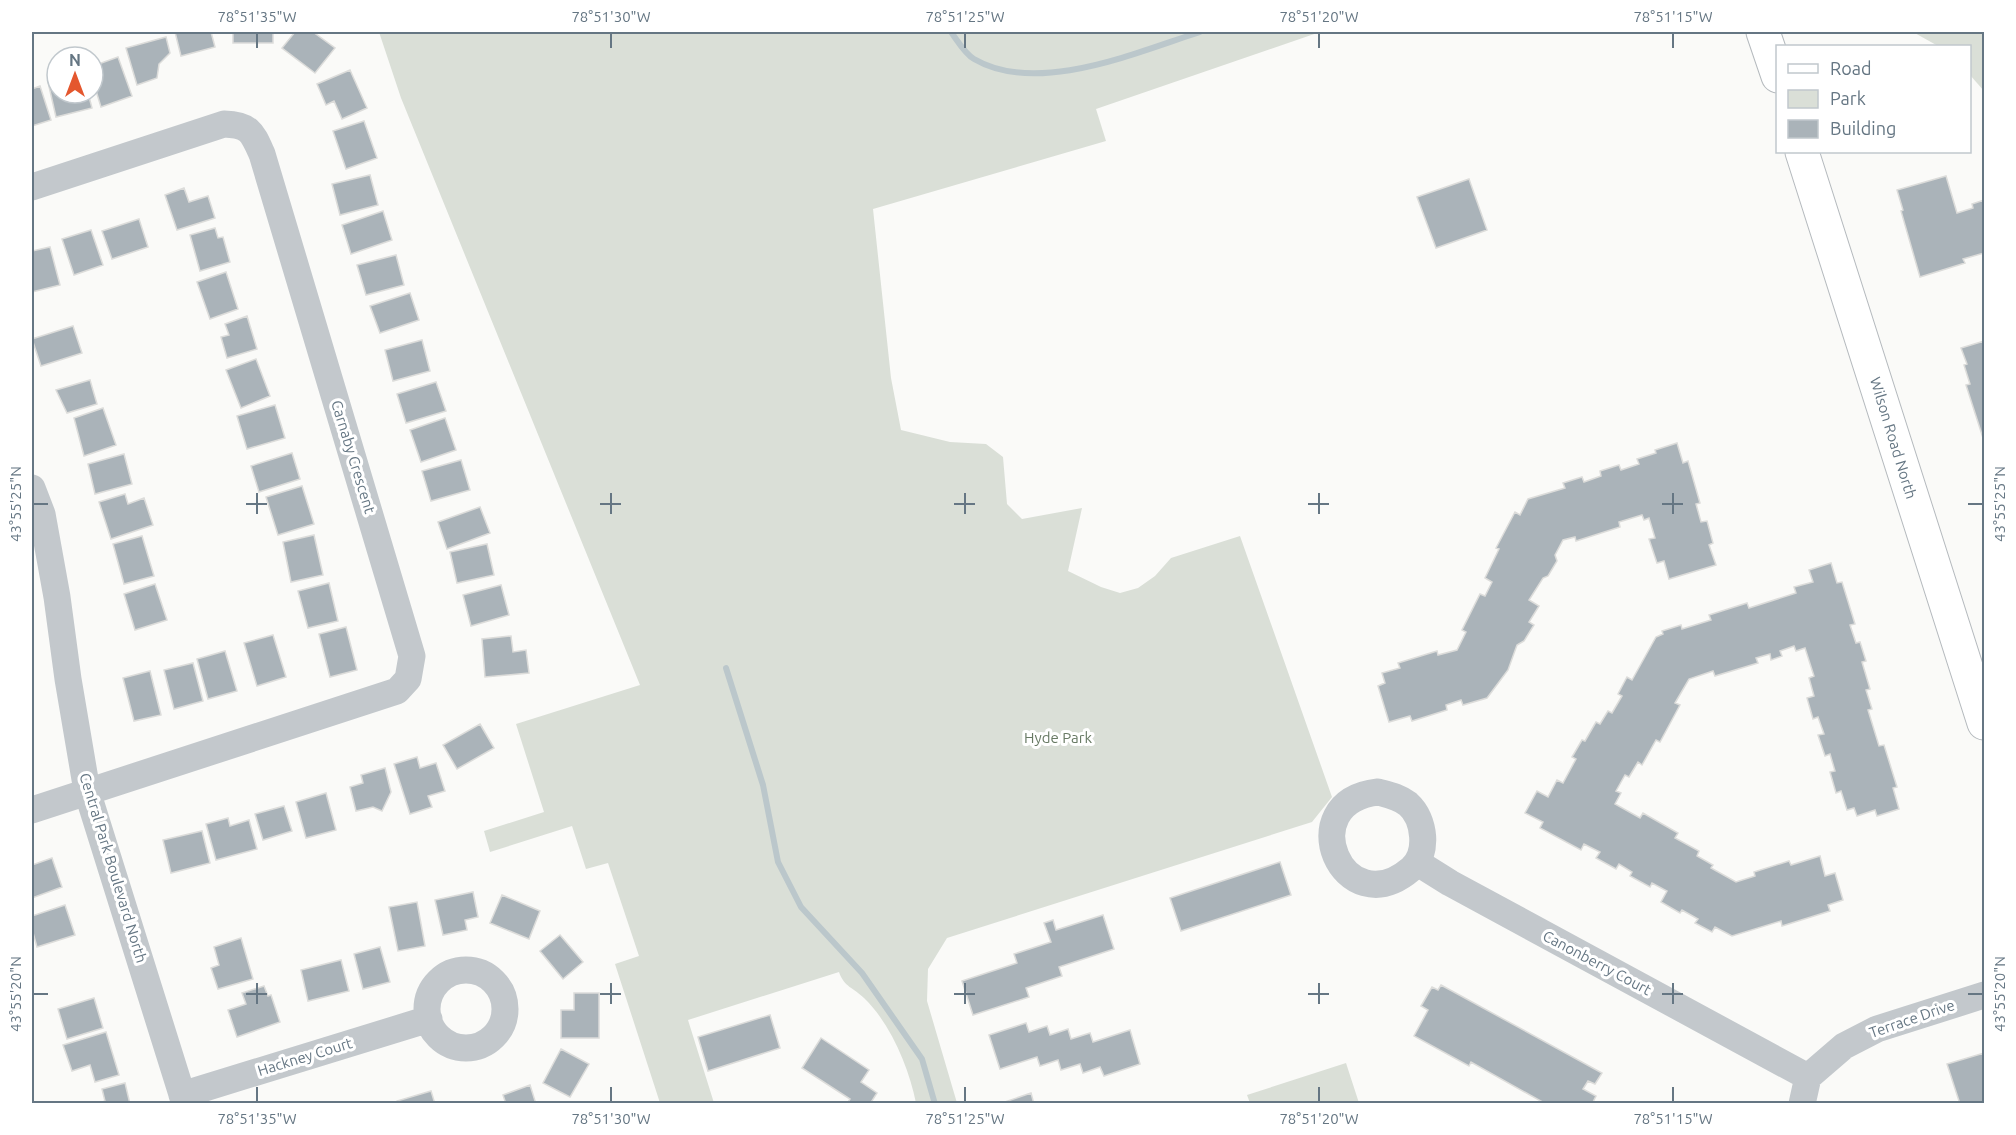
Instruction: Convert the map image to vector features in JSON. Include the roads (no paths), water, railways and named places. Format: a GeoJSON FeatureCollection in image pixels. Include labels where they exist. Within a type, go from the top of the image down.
{"type":"FeatureCollection","features":[{"type":"Feature","properties":{"kind":"main road"},"geometry":{"type":"LineString","coordinates":[[1763,32],[1776,70]]}},
{"type":"Feature","properties":{"kind":"main road","name":"Wilson Road North"},"geometry":{"type":"LineString","coordinates":[[1802,153],[1984,723]]}},
{"type":"Feature","properties":{"kind":"street","name":"Carnaby Crescent"},"geometry":{"type":"LineString","coordinates":[[32,187],[224,124],[241,125],[253,133],[262,154],[412,656],[408,679],[397,691],[87,791]]}},
{"type":"Feature","properties":{"kind":"street","name":"Central Park Boulevard North"},"geometry":{"type":"LineString","coordinates":[[32,488],[42,514],[87,791],[184,1099]]}},
{"type":"Feature","properties":{"kind":"street"},"geometry":{"type":"LineString","coordinates":[[32,810],[87,791]]}},
{"type":"Feature","properties":{"kind":"street","name":"Canonberry Court"},"geometry":{"type":"LineString","coordinates":[[1418,863],[1450,883],[1808,1077]]}},
{"type":"Feature","properties":{"kind":"street","name":"Terrace Drive"},"geometry":{"type":"LineString","coordinates":[[1808,1077],[1844,1046],[1877,1029],[1984,994]]}},
{"type":"Feature","properties":{"kind":"street","name":"Hackney Court"},"geometry":{"type":"LineString","coordinates":[[184,1099],[429,1019]]}},
{"type":"Feature","properties":{"kind":"street"},"geometry":{"type":"LineString","coordinates":[[1802,1104],[1808,1077]]}},
{"type":"Feature","properties":{"kind":"waterway"},"geometry":{"type":"LineString","coordinates":[[951,32],[974,59],[999,69],[1027,73],[1057,72],[1087,67],[1200,32]]}},
{"type":"Feature","properties":{"kind":"waterway"},"geometry":{"type":"LineString","coordinates":[[726,668],[763,785],[778,862],[801,907],[862,973],[922,1059],[935,1104]]}},
{"type":"Feature","properties":{"kind":"park label","name":"Hyde Park"},"geometry":{"type":"Point","coordinates":[1058,738]}}]}
